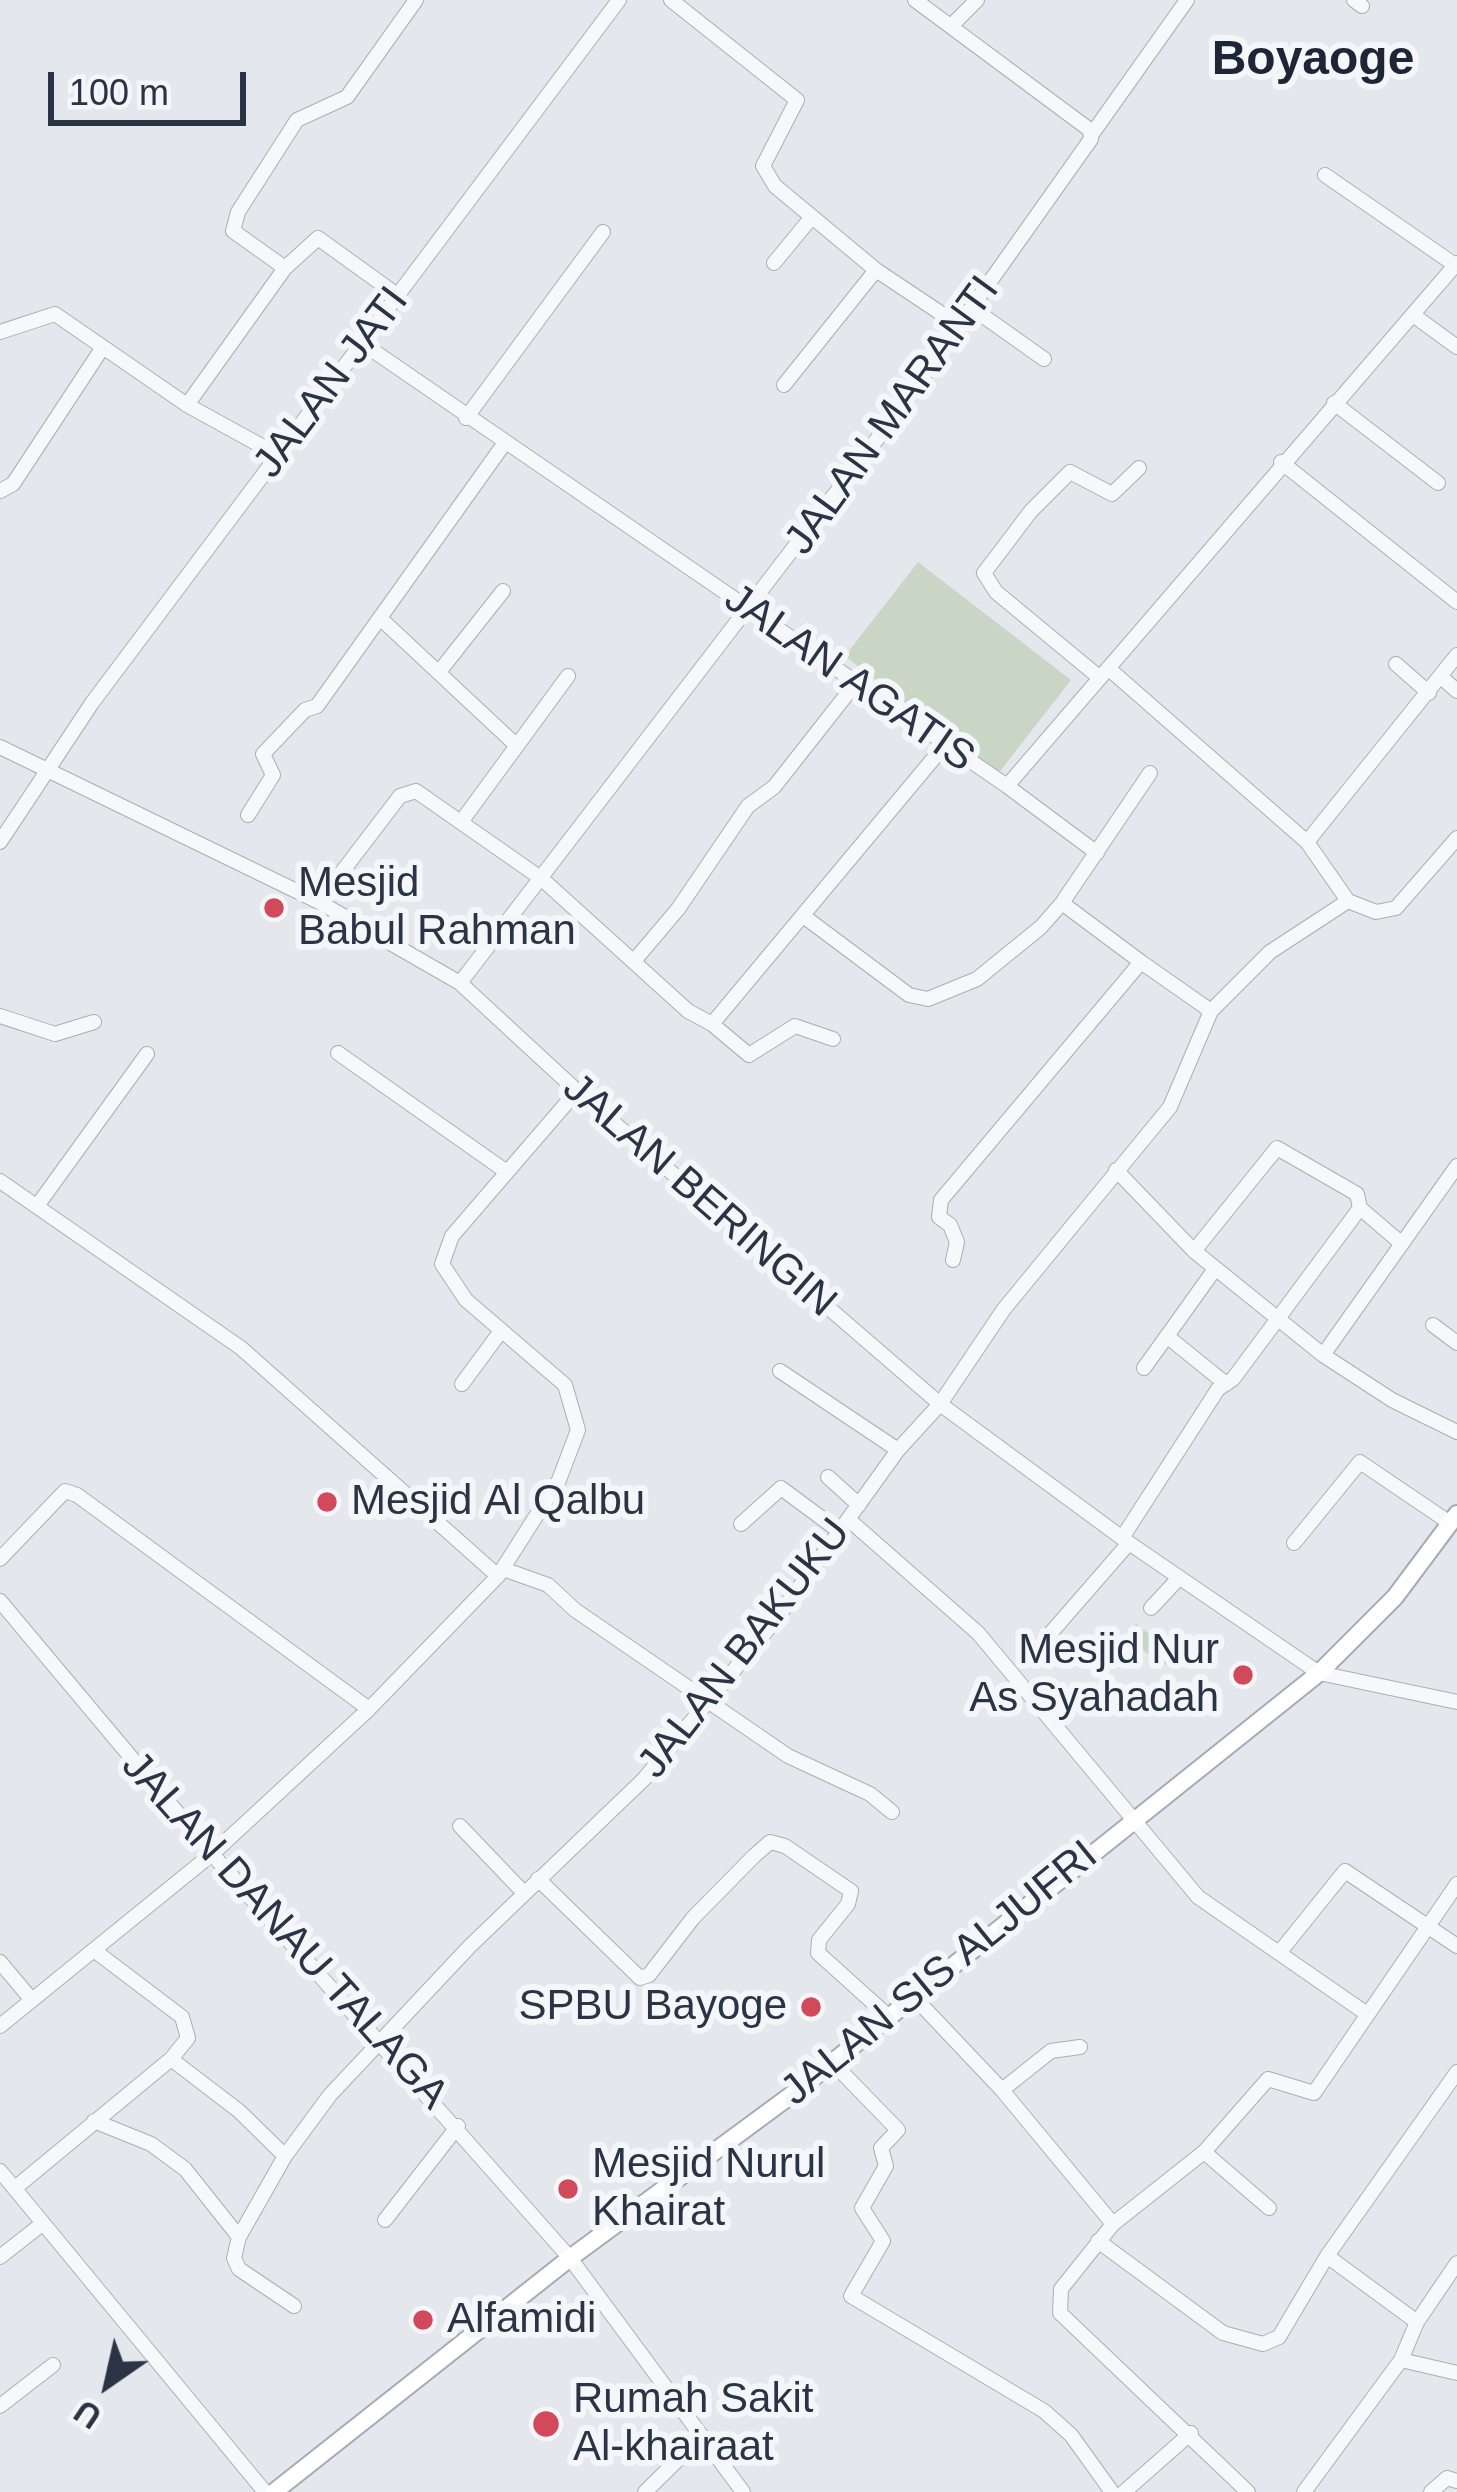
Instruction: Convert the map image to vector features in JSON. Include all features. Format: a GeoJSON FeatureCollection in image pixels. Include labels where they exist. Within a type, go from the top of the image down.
{"type":"FeatureCollection","features":[{"type":"Feature","properties":{"kind":"main road","name":"JALAN SIS ALJUFRI"},"geometry":{"type":"LineString","coordinates":[[269,2492],[831,2061],[1318,1673],[1396,1597],[1454,1518]]}},
{"type":"Feature","properties":{"kind":"street"},"geometry":{"type":"LineString","coordinates":[[285,268],[232,225],[297,120],[347,97],[416,0]]}},
{"type":"Feature","properties":{"kind":"street","name":"JALAN JATI"},"geometry":{"type":"LineString","coordinates":[[0,842],[278,455],[619,0]]}},
{"type":"Feature","properties":{"kind":"street"},"geometry":{"type":"LineString","coordinates":[[671,0],[797,100],[763,170],[811,218],[876,270],[960,326]]}},
{"type":"Feature","properties":{"kind":"street"},"geometry":{"type":"LineString","coordinates":[[916,0],[1092,134]]}},
{"type":"Feature","properties":{"kind":"street"},"geometry":{"type":"LineString","coordinates":[[951,26],[977,0]]}},
{"type":"Feature","properties":{"kind":"street","name":"JALAN MARANTI"},"geometry":{"type":"LineString","coordinates":[[460,982],[750,611],[960,326],[1187,0]]}},
{"type":"Feature","properties":{"kind":"street"},"geometry":{"type":"LineString","coordinates":[[1325,175],[1456,264]]}},
{"type":"Feature","properties":{"kind":"street"},"geometry":{"type":"LineString","coordinates":[[775,263],[811,218]]}},
{"type":"Feature","properties":{"kind":"street"},"geometry":{"type":"LineString","coordinates":[[466,418],[604,232]]}},
{"type":"Feature","properties":{"kind":"street"},"geometry":{"type":"LineString","coordinates":[[187,405],[285,268],[318,238],[397,295]]}},
{"type":"Feature","properties":{"kind":"street","name":"JALAN AGATIS"},"geometry":{"type":"LineString","coordinates":[[362,343],[1007,786],[1456,264]]}},
{"type":"Feature","properties":{"kind":"street"},"geometry":{"type":"LineString","coordinates":[[784,385],[876,270]]}},
{"type":"Feature","properties":{"kind":"street"},"geometry":{"type":"LineString","coordinates":[[972,308],[1044,359]]}},
{"type":"Feature","properties":{"kind":"street"},"geometry":{"type":"LineString","coordinates":[[0,332],[50,312],[187,405],[278,455]]}},
{"type":"Feature","properties":{"kind":"street"},"geometry":{"type":"LineString","coordinates":[[1413,315],[1457,347]]}},
{"type":"Feature","properties":{"kind":"street"},"geometry":{"type":"LineString","coordinates":[[0,491],[13,484],[103,346]]}},
{"type":"Feature","properties":{"kind":"street"},"geometry":{"type":"LineString","coordinates":[[1334,403],[1438,483]]}},
{"type":"Feature","properties":{"kind":"street"},"geometry":{"type":"LineString","coordinates":[[248,815],[273,775],[263,754],[305,710],[316,709],[504,444]]}},
{"type":"Feature","properties":{"kind":"street"},"geometry":{"type":"LineString","coordinates":[[1281,462],[1457,602]]}},
{"type":"Feature","properties":{"kind":"street"},"geometry":{"type":"LineString","coordinates":[[1139,468],[1112,494],[1070,472],[1031,511],[984,573],[996,592],[1104,673],[1307,842],[1348,901],[1376,912],[1396,908],[1457,838]]}},
{"type":"Feature","properties":{"kind":"street"},"geometry":{"type":"LineString","coordinates":[[439,672],[502,591]]}},
{"type":"Feature","properties":{"kind":"street"},"geometry":{"type":"LineString","coordinates":[[380,618],[516,746]]}},
{"type":"Feature","properties":{"kind":"street"},"geometry":{"type":"LineString","coordinates":[[1307,842],[1457,655]]}},
{"type":"Feature","properties":{"kind":"street"},"geometry":{"type":"LineString","coordinates":[[1396,664],[1429,693]]}},
{"type":"Feature","properties":{"kind":"street"},"geometry":{"type":"LineString","coordinates":[[460,822],[568,676]]}},
{"type":"Feature","properties":{"kind":"street"},"geometry":{"type":"LineString","coordinates":[[1441,676],[1457,691]]}},
{"type":"Feature","properties":{"kind":"street"},"geometry":{"type":"LineString","coordinates":[[634,961],[678,909],[748,806],[770,792],[855,684]]}},
{"type":"Feature","properties":{"kind":"street"},"geometry":{"type":"LineString","coordinates":[[712,1024],[806,918],[944,746]]}},
{"type":"Feature","properties":{"kind":"street","name":"JALAN BERINGIN"},"geometry":{"type":"LineString","coordinates":[[0,747],[319,902],[460,982],[577,1091],[940,1404],[1126,1541],[1318,1673]]}},
{"type":"Feature","properties":{"kind":"street"},"geometry":{"type":"LineString","coordinates":[[806,918],[909,995],[928,999],[977,979],[1041,928],[1062,903],[1150,773]]}},
{"type":"Feature","properties":{"kind":"street"},"geometry":{"type":"LineString","coordinates":[[1007,786],[1097,854]]}},
{"type":"Feature","properties":{"kind":"street"},"geometry":{"type":"LineString","coordinates":[[319,902],[406,791],[416,791],[542,879],[688,1011],[749,1055],[795,1026],[832,1040]]}},
{"type":"Feature","properties":{"kind":"street","name":"JALAN BAKUKU"},"geometry":{"type":"LineString","coordinates":[[239,2237],[285,2156],[330,2096],[524,1893],[644,1779],[710,1700],[898,1450],[940,1404],[1004,1309],[1170,1107],[1211,1011],[1270,952],[1348,901]]}},
{"type":"Feature","properties":{"kind":"street"},"geometry":{"type":"LineString","coordinates":[[1062,903],[1211,1011]]}},
{"type":"Feature","properties":{"kind":"street"},"geometry":{"type":"LineString","coordinates":[[952,1260],[957,1242],[950,1225],[939,1217],[941,1200],[1141,962]]}},
{"type":"Feature","properties":{"kind":"street"},"geometry":{"type":"LineString","coordinates":[[0,1016],[55,1034],[94,1022]]}},
{"type":"Feature","properties":{"kind":"street"},"geometry":{"type":"LineString","coordinates":[[338,1053],[504,1170]]}},
{"type":"Feature","properties":{"kind":"street"},"geometry":{"type":"LineString","coordinates":[[37,1206],[147,1054]]}},
{"type":"Feature","properties":{"kind":"street"},"geometry":{"type":"LineString","coordinates":[[0,2026],[212,1854],[369,1709],[500,1573],[559,1480],[578,1430],[565,1385],[451,1284],[442,1264],[446,1245],[504,1170],[577,1091]]}},
{"type":"Feature","properties":{"kind":"street"},"geometry":{"type":"LineString","coordinates":[[1194,1250],[1272,1148],[1358,1194],[1360,1208],[1402,1244]]}},
{"type":"Feature","properties":{"kind":"street"},"geometry":{"type":"LineString","coordinates":[[1324,1355],[1457,1166]]}},
{"type":"Feature","properties":{"kind":"street"},"geometry":{"type":"LineString","coordinates":[[1116,1170],[1215,1269],[1324,1355],[1392,1400],[1457,1432]]}},
{"type":"Feature","properties":{"kind":"street"},"geometry":{"type":"LineString","coordinates":[[0,1180],[241,1348],[500,1573],[548,1586],[575,1610],[805,1766],[870,1794],[892,1812]]}},
{"type":"Feature","properties":{"kind":"street"},"geometry":{"type":"LineString","coordinates":[[1049,1635],[1126,1541],[1201,1413],[1360,1208]]}},
{"type":"Feature","properties":{"kind":"street"},"geometry":{"type":"LineString","coordinates":[[1144,1368],[1215,1269]]}},
{"type":"Feature","properties":{"kind":"street"},"geometry":{"type":"LineString","coordinates":[[1433,1325],[1457,1342]]}},
{"type":"Feature","properties":{"kind":"street"},"geometry":{"type":"LineString","coordinates":[[462,1384],[501,1331]]}},
{"type":"Feature","properties":{"kind":"street"},"geometry":{"type":"LineString","coordinates":[[1168,1337],[1226,1384]]}},
{"type":"Feature","properties":{"kind":"street"},"geometry":{"type":"LineString","coordinates":[[780,1371],[898,1450]]}},
{"type":"Feature","properties":{"kind":"street"},"geometry":{"type":"LineString","coordinates":[[1294,1543],[1360,1462],[1454,1518]]}},
{"type":"Feature","properties":{"kind":"street"},"geometry":{"type":"LineString","coordinates":[[828,1477],[859,1504]]}},
{"type":"Feature","properties":{"kind":"street"},"geometry":{"type":"LineString","coordinates":[[741,1524],[781,1488],[843,1525],[978,1634],[1187,1886],[1367,2014]]}},
{"type":"Feature","properties":{"kind":"street"},"geometry":{"type":"LineString","coordinates":[[0,1559],[65,1491],[76,1495],[369,1709]]}},
{"type":"Feature","properties":{"kind":"street"},"geometry":{"type":"LineString","coordinates":[[1150,1608],[1179,1578]]}},
{"type":"Feature","properties":{"kind":"street","name":"JALAN DANAU TALAGA"},"geometry":{"type":"LineString","coordinates":[[0,1601],[212,1854],[382,2040],[570,2258],[743,2492]]}},
{"type":"Feature","properties":{"kind":"street"},"geometry":{"type":"LineString","coordinates":[[1318,1673],[1457,1702]]}},
{"type":"Feature","properties":{"kind":"street"},"geometry":{"type":"LineString","coordinates":[[460,1826],[524,1893]]}},
{"type":"Feature","properties":{"kind":"street"},"geometry":{"type":"LineString","coordinates":[[538,1879],[640,1978],[649,1975],[693,1918],[754,1856],[770,1843],[785,1846],[851,1891],[848,1904],[819,1940],[818,1953],[888,2016]]}},
{"type":"Feature","properties":{"kind":"street"},"geometry":{"type":"LineString","coordinates":[[1279,1953],[1346,1871],[1457,1946]]}},
{"type":"Feature","properties":{"kind":"street"},"geometry":{"type":"LineString","coordinates":[[1248,2492],[1191,2433],[1060,2314],[1060,2289],[1113,2224],[1204,2152],[1271,2078],[1314,2093],[1457,1884]]}},
{"type":"Feature","properties":{"kind":"street"},"geometry":{"type":"LineString","coordinates":[[15,2188],[170,2059],[188,2038],[182,2017],[95,1951]]}},
{"type":"Feature","properties":{"kind":"street"},"geometry":{"type":"LineString","coordinates":[[0,1962],[31,1999]]}},
{"type":"Feature","properties":{"kind":"street"},"geometry":{"type":"LineString","coordinates":[[913,1996],[1002,2090],[1113,2224]]}},
{"type":"Feature","properties":{"kind":"street"},"geometry":{"type":"LineString","coordinates":[[1002,2090],[1051,2051],[1080,2048]]}},
{"type":"Feature","properties":{"kind":"street"},"geometry":{"type":"LineString","coordinates":[[170,2059],[239,2111],[285,2156]]}},
{"type":"Feature","properties":{"kind":"street"},"geometry":{"type":"LineString","coordinates":[[831,2061],[898,2130],[881,2148],[886,2166],[862,2208],[883,2241],[851,2296],[1044,2410],[1070,2435],[1112,2492]]}},
{"type":"Feature","properties":{"kind":"street"},"geometry":{"type":"LineString","coordinates":[[1098,2241],[1223,2332],[1263,2344],[1279,2337],[1327,2256],[1457,2072]]}},
{"type":"Feature","properties":{"kind":"street"},"geometry":{"type":"LineString","coordinates":[[94,2121],[151,2144],[185,2169],[239,2237],[234,2258],[239,2269],[294,2306]]}},
{"type":"Feature","properties":{"kind":"street"},"geometry":{"type":"LineString","coordinates":[[385,2220],[458,2126]]}},
{"type":"Feature","properties":{"kind":"street"},"geometry":{"type":"LineString","coordinates":[[1204,2152],[1269,2208]]}},
{"type":"Feature","properties":{"kind":"street"},"geometry":{"type":"LineString","coordinates":[[0,2171],[269,2492]]}},
{"type":"Feature","properties":{"kind":"street"},"geometry":{"type":"LineString","coordinates":[[0,2258],[42,2224]]}},
{"type":"Feature","properties":{"kind":"street"},"geometry":{"type":"LineString","coordinates":[[1327,2256],[1418,2322]]}},
{"type":"Feature","properties":{"kind":"street"},"geometry":{"type":"LineString","coordinates":[[1304,2492],[1401,2360],[1418,2322],[1457,2263]]}},
{"type":"Feature","properties":{"kind":"street"},"geometry":{"type":"LineString","coordinates":[[1401,2360],[1457,2373]]}},
{"type":"Feature","properties":{"kind":"street"},"geometry":{"type":"LineString","coordinates":[[0,2406],[52,2366]]}},
{"type":"Feature","properties":{"kind":"street"},"geometry":{"type":"LineString","coordinates":[[1124,2492],[1191,2433]]}},
{"type":"Feature","properties":{"kind":"street"},"geometry":{"type":"LineString","coordinates":[[645,2492],[702,2436]]}},
{"type":"Feature","properties":{"kind":"street"},"geometry":{"type":"LineString","coordinates":[[1431,2492],[1447,2478],[1457,2481]]}},
{"type":"Feature","properties":{"kind":"green space"},"geometry":{"type":"Polygon","coordinates":[[[918,562],[1071,680],[997,775],[845,656],[918,562]]]}},
{"type":"Feature","properties":{"kind":"green space"},"geometry":{"type":"Polygon","coordinates":[[[1136,1624],[1174,1653],[1164,1666],[1126,1637],[1136,1624]]]}},
{"type":"Feature","properties":{"kind":"place","name":"Mesjid Babul Rahman"},"geometry":{"type":"Point","coordinates":[274,908]}},
{"type":"Feature","properties":{"kind":"place","name":"Mesjid Al Qalbu"},"geometry":{"type":"Point","coordinates":[327,1502]}},
{"type":"Feature","properties":{"kind":"place","name":"Mesjid Nur As Syahadah"},"geometry":{"type":"Point","coordinates":[1243,1675]}},
{"type":"Feature","properties":{"kind":"place","name":"SPBU Bayoge"},"geometry":{"type":"Point","coordinates":[811,2007]}},
{"type":"Feature","properties":{"kind":"place","name":"Mesjid Nurul Khairat"},"geometry":{"type":"Point","coordinates":[568,2189]}},
{"type":"Feature","properties":{"kind":"place","name":"Alfamidi"},"geometry":{"type":"Point","coordinates":[423,2320]}},
{"type":"Feature","properties":{"kind":"place","name":"Rumah Sakit Al-khairaat"},"geometry":{"type":"Point","coordinates":[546,2424]}},
{"type":"Feature","properties":{"kind":"district","name":"Boyaoge"},"geometry":{"type":"Point","coordinates":[1313,61]}}]}
